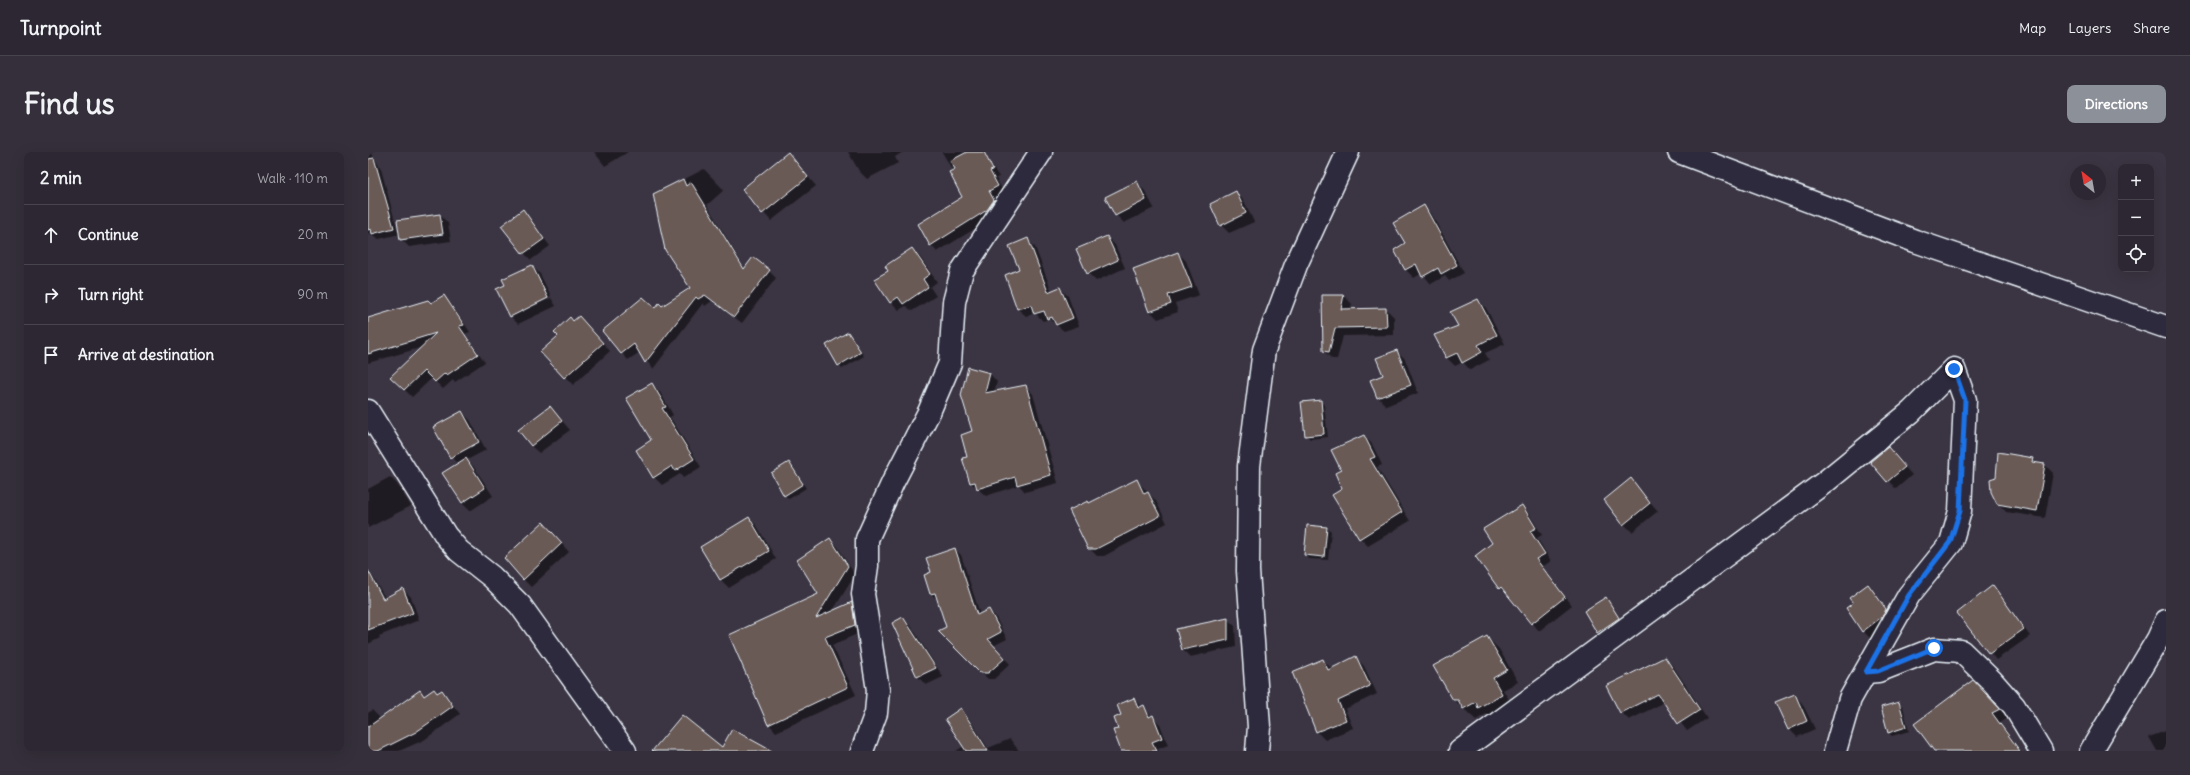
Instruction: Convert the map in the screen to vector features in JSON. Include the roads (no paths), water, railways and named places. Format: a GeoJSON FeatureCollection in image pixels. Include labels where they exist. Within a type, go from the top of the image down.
{"type":"FeatureCollection","features":[{"type":"Feature","properties":{"kind":"street"},"geometry":{"type":"LineString","coordinates":[[862,751],[876,713],[878,690],[863,594],[867,566],[867,539],[893,482],[929,412],[950,363],[954,302],[962,270],[1041,152]]}},
{"type":"Feature","properties":{"kind":"street"},"geometry":{"type":"LineString","coordinates":[[1257,751],[1259,727],[1248,571],[1249,466],[1264,350],[1296,265],[1348,152]]}},
{"type":"Feature","properties":{"kind":"street"},"geometry":{"type":"LineString","coordinates":[[1679,152],[1915,241],[2166,327]]}},
{"type":"Feature","properties":{"kind":"street"},"geometry":{"type":"LineString","coordinates":[[1460,751],[1825,482],[1911,412],[1954,369],[1965,400],[1960,511],[1956,529],[1950,542],[1909,595],[1850,699],[1835,751]]}},
{"type":"Feature","properties":{"kind":"street"},"geometry":{"type":"LineString","coordinates":[[368,411],[446,536],[459,551],[492,577],[520,605],[625,751]]}},
{"type":"Feature","properties":{"kind":"street"},"geometry":{"type":"LineString","coordinates":[[2091,751],[2158,639],[2166,621]]}},
{"type":"Feature","properties":{"kind":"street"},"geometry":{"type":"LineString","coordinates":[[1866,672],[1878,671],[1934,648],[1962,651],[2014,706],[2040,751]]}}]}
